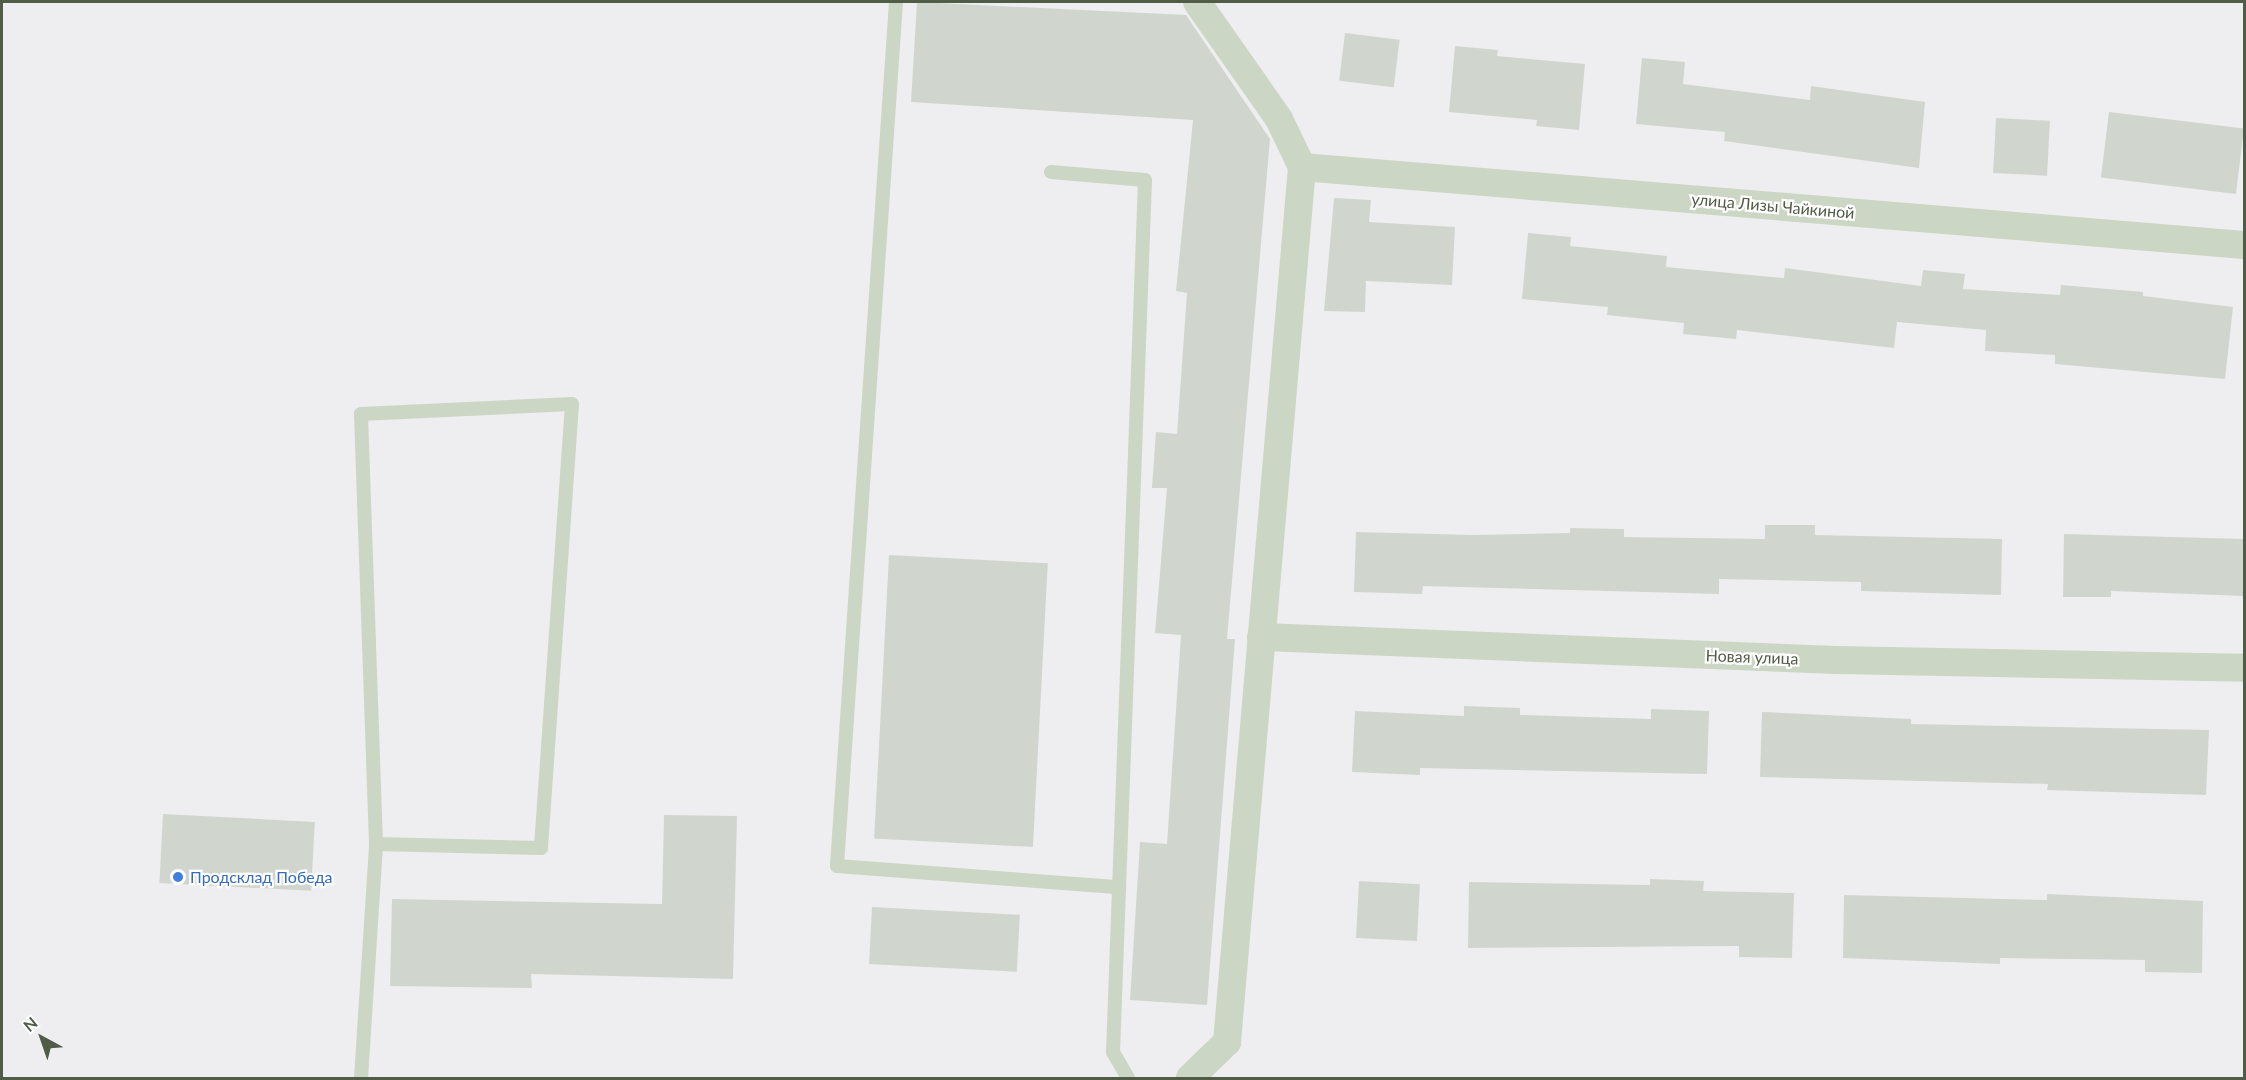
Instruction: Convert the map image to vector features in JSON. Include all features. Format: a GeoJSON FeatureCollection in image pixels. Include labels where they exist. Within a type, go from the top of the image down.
{"type":"FeatureCollection","features":[{"type":"Feature","properties":{"kind":"street"},"geometry":{"type":"LineString","coordinates":[[1190,1078],[1227,1042],[1302,167],[1279,119],[1197,2]]}},
{"type":"Feature","properties":{"kind":"street","name":"улица Лизы Чайкиной"},"geometry":{"type":"LineString","coordinates":[[1302,167],[2244,245]]}},
{"type":"Feature","properties":{"kind":"street","name":"Новая улица"},"geometry":{"type":"LineString","coordinates":[[1261,637],[1837,660],[2244,668]]}},
{"type":"Feature","properties":{"kind":"lane"},"geometry":{"type":"LineString","coordinates":[[896,2],[837,866],[1119,887]]}},
{"type":"Feature","properties":{"kind":"lane"},"geometry":{"type":"LineString","coordinates":[[1051,172],[1145,180],[1113,1052],[1128,1078]]}},
{"type":"Feature","properties":{"kind":"lane"},"geometry":{"type":"LineString","coordinates":[[361,1078],[376,844],[361,414],[572,404],[541,848],[376,844]]}},
{"type":"Feature","properties":{"kind":"building"},"geometry":{"type":"Polygon","coordinates":[[[917,2],[1186,15],[1270,139],[1227,639],[1235,639],[1207,1005],[1130,1000],[1140,842],[1167,844],[1181,635],[1155,633],[1167,488],[1152,488],[1156,432],[1177,434],[1187,293],[1176,291],[1193,120],[911,102],[917,2]]]}},
{"type":"Feature","properties":{"kind":"building"},"geometry":{"type":"Polygon","coordinates":[[[1345,33],[1400,40],[1394,87],[1339,81],[1345,33]]]}},
{"type":"Feature","properties":{"kind":"building"},"geometry":{"type":"Polygon","coordinates":[[[1455,46],[1498,50],[1497,56],[1585,64],[1579,130],[1536,126],[1537,120],[1449,112],[1455,46]]]}},
{"type":"Feature","properties":{"kind":"building"},"geometry":{"type":"Polygon","coordinates":[[[1642,58],[1685,62],[1683,84],[1810,100],[1811,86],[1925,102],[1919,168],[1724,141],[1725,132],[1636,124],[1642,58]]]}},
{"type":"Feature","properties":{"kind":"building"},"geometry":{"type":"Polygon","coordinates":[[[2109,112],[2244,129],[2236,194],[2101,178],[2109,112]]]}},
{"type":"Feature","properties":{"kind":"building"},"geometry":{"type":"Polygon","coordinates":[[[1996,118],[2050,121],[2047,176],[1993,173],[1996,118]]]}},
{"type":"Feature","properties":{"kind":"building"},"geometry":{"type":"Polygon","coordinates":[[[1334,198],[1371,200],[1369,222],[1455,227],[1452,285],[1366,281],[1365,312],[1324,311],[1334,198]]]}},
{"type":"Feature","properties":{"kind":"building"},"geometry":{"type":"Polygon","coordinates":[[[1528,233],[1571,237],[1570,246],[1667,256],[1666,267],[1784,278],[1785,268],[1921,286],[1923,270],[1965,274],[1963,289],[2060,295],[2061,285],[2143,292],[2143,296],[2233,307],[2225,379],[2055,364],[2055,355],[1985,351],[1986,330],[1897,322],[1894,348],[1737,330],[1736,339],[1683,334],[1684,323],[1607,315],[1608,307],[1522,299],[1528,233]]]}},
{"type":"Feature","properties":{"kind":"building"},"geometry":{"type":"Polygon","coordinates":[[[1765,525],[1815,525],[1815,535],[2002,539],[2001,595],[1861,591],[1861,582],[1719,579],[1719,594],[1423,586],[1422,594],[1354,592],[1356,532],[1473,535],[1570,533],[1570,528],[1624,529],[1624,537],[1765,539],[1765,525]]]}},
{"type":"Feature","properties":{"kind":"building"},"geometry":{"type":"Polygon","coordinates":[[[2064,534],[2244,539],[2244,596],[2111,591],[2111,597],[2063,597],[2064,534]]]}},
{"type":"Feature","properties":{"kind":"building"},"geometry":{"type":"Polygon","coordinates":[[[889,555],[1048,563],[1033,847],[874,839],[889,555]]]}},
{"type":"Feature","properties":{"kind":"building"},"geometry":{"type":"Polygon","coordinates":[[[1464,706],[1520,708],[1520,715],[1651,719],[1651,709],[1709,711],[1707,774],[1420,768],[1420,775],[1352,772],[1355,711],[1464,716],[1464,706]]]}},
{"type":"Feature","properties":{"kind":"building"},"geometry":{"type":"Polygon","coordinates":[[[1762,712],[1911,719],[1911,724],[2209,730],[2206,795],[2047,790],[2048,784],[1760,777],[1762,712]]]}},
{"type":"Feature","properties":{"kind":"building"},"geometry":{"type":"Polygon","coordinates":[[[163,814],[315,822],[311,891],[159,883],[163,814]]]}},
{"type":"Feature","properties":{"kind":"building"},"geometry":{"type":"Polygon","coordinates":[[[664,815],[737,816],[733,979],[531,974],[532,988],[390,986],[392,899],[662,904],[664,815]]]}},
{"type":"Feature","properties":{"kind":"building"},"geometry":{"type":"Polygon","coordinates":[[[1650,879],[1704,881],[1703,891],[1794,893],[1792,958],[1739,957],[1739,946],[1468,948],[1469,882],[1650,885],[1650,879]]]}},
{"type":"Feature","properties":{"kind":"building"},"geometry":{"type":"Polygon","coordinates":[[[1359,881],[1420,884],[1417,941],[1356,938],[1359,881]]]}},
{"type":"Feature","properties":{"kind":"building"},"geometry":{"type":"Polygon","coordinates":[[[2047,894],[2203,901],[2202,973],[2145,972],[2145,960],[2000,958],[2000,964],[1843,958],[1844,895],[2047,900],[2047,894]]]}},
{"type":"Feature","properties":{"kind":"building"},"geometry":{"type":"Polygon","coordinates":[[[872,907],[1020,915],[1017,972],[869,964],[872,907]]]}},
{"type":"Feature","properties":{"kind":"place","name":"Продсклад Победа"},"geometry":{"type":"Point","coordinates":[178,877]}}]}
